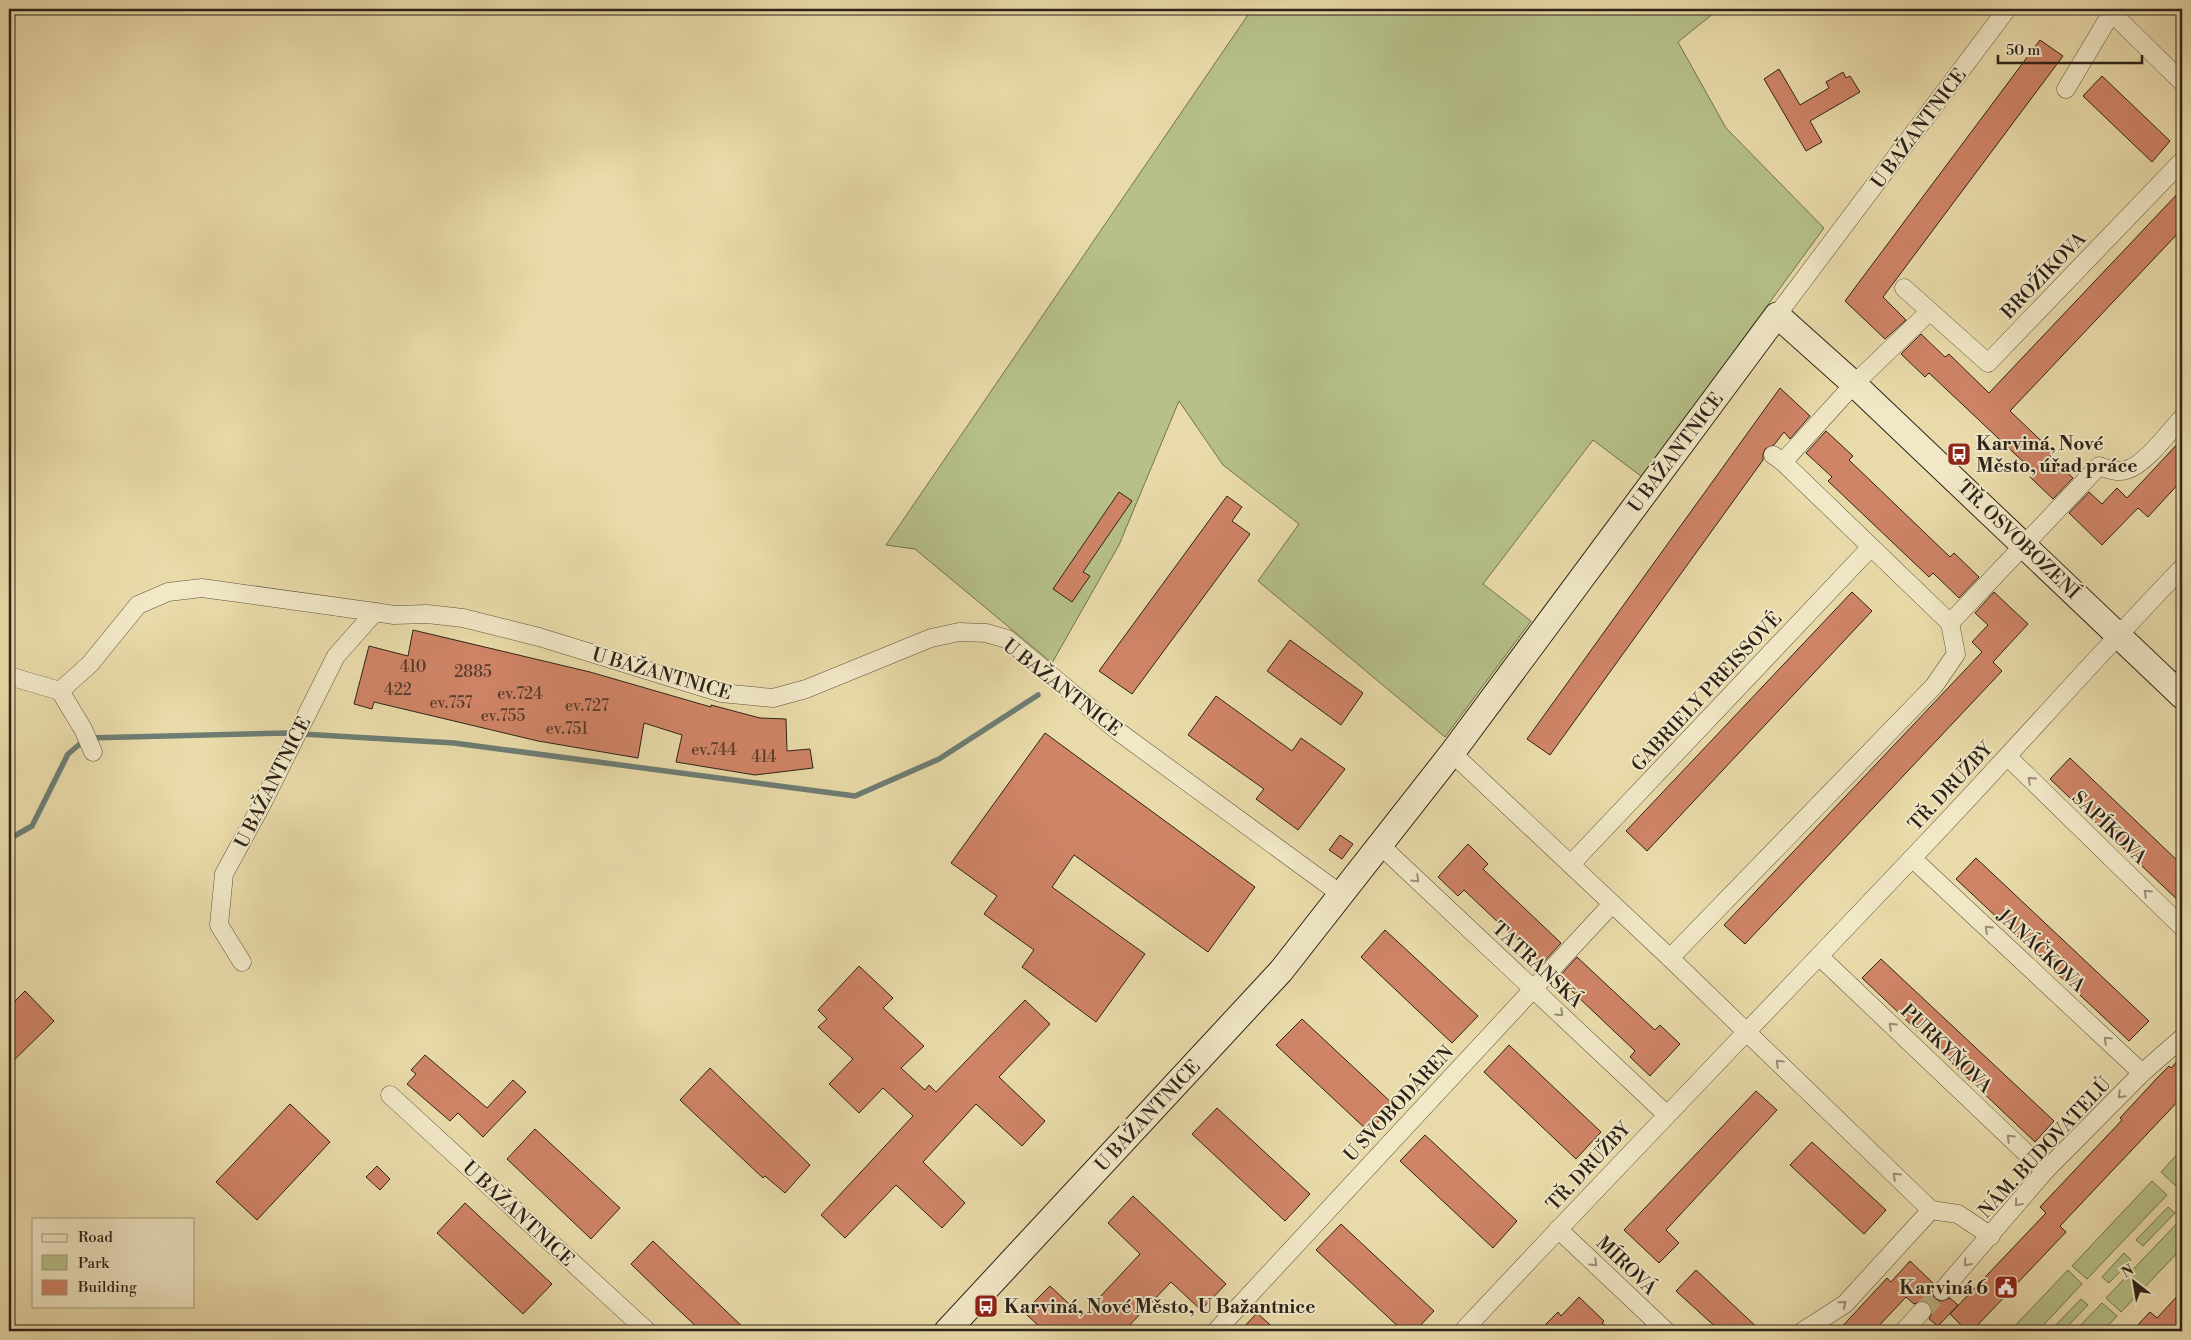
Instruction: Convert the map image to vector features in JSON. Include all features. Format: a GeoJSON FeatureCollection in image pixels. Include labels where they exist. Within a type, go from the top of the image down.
{"type":"FeatureCollection","features":[{"type":"Feature","properties":{"kind":"street","name":"U BAŽANTNICE"},"geometry":{"type":"LineString","coordinates":[[948,1331],[1281,971],[1342,895],[1452,753],[2007,9]]}},
{"type":"Feature","properties":{"kind":"street"},"geometry":{"type":"LineString","coordinates":[[2066,89],[2110,10],[2182,82]]}},
{"type":"Feature","properties":{"kind":"street","name":"BROŽÍKOVA"},"geometry":{"type":"LineString","coordinates":[[1904,288],[1988,363],[2182,161]]}},
{"type":"Feature","properties":{"kind":"street"},"geometry":{"type":"LineString","coordinates":[[1670,958],[1934,686],[1956,654],[1950,623],[1778,459],[1930,311]]}},
{"type":"Feature","properties":{"kind":"street","name":"TŘ. OSVOBOZENÍ"},"geometry":{"type":"LineString","coordinates":[[1777,315],[1854,384],[2182,696]]}},
{"type":"Feature","properties":{"kind":"street"},"geometry":{"type":"LineString","coordinates":[[1950,623],[2099,466],[2111,471],[2124,471],[2137,466],[2182,418]]}},
{"type":"Feature","properties":{"kind":"street","name":"GABRIELY PREISSOVÉ"},"geometry":{"type":"LineString","coordinates":[[1571,864],[1872,547]]}},
{"type":"Feature","properties":{"kind":"street","name":"TŘ. DRUŽBY"},"geometry":{"type":"LineString","coordinates":[[1463,1331],[1666,1114],[1747,1033],[1912,858],[2008,756],[2118,634],[2182,568]]}},
{"type":"Feature","properties":{"kind":"street"},"geometry":{"type":"LineString","coordinates":[[60,691],[90,664],[138,605],[168,592],[202,588],[375,612]]}},
{"type":"Feature","properties":{"kind":"street","name":"U BAŽANTNICE"},"geometry":{"type":"LineString","coordinates":[[242,962],[219,925],[224,874],[336,656],[375,612],[394,615],[427,614],[463,618],[539,637],[721,693],[773,698],[806,689],[931,638],[959,632],[986,633],[1007,639],[1120,732],[1342,895]]}},
{"type":"Feature","properties":{"kind":"street"},"geometry":{"type":"LineString","coordinates":[[9,676],[60,691],[83,729],[93,752]]}},
{"type":"Feature","properties":{"kind":"street"},"geometry":{"type":"LineString","coordinates":[[1452,753],[1670,958],[1931,1210],[1958,1214],[1991,1236]]}},
{"type":"Feature","properties":{"kind":"street","name":"SAPÍKOVA"},"geometry":{"type":"LineString","coordinates":[[2008,756],[2182,927]]}},
{"type":"Feature","properties":{"kind":"street","name":"TATRANSKÁ"},"geometry":{"type":"LineString","coordinates":[[1380,845],[1666,1114]]}},
{"type":"Feature","properties":{"kind":"street","name":"JANÁČKOVA"},"geometry":{"type":"LineString","coordinates":[[1912,858],[2142,1073]]}},
{"type":"Feature","properties":{"kind":"street","name":"U SVOBODÁREN"},"geometry":{"type":"LineString","coordinates":[[1216,1331],[1612,904]]}},
{"type":"Feature","properties":{"kind":"street","name":"PURKYŇOVA"},"geometry":{"type":"LineString","coordinates":[[1819,956],[2046,1171]]}},
{"type":"Feature","properties":{"kind":"street","name":"NÁM. BUDOVATELŮ"},"geometry":{"type":"LineString","coordinates":[[1942,1291],[2046,1171],[2142,1073],[2182,1038]]}},
{"type":"Feature","properties":{"kind":"street","name":"U BAŽANTNICE"},"geometry":{"type":"LineString","coordinates":[[390,1095],[647,1331]]}},
{"type":"Feature","properties":{"kind":"street"},"geometry":{"type":"LineString","coordinates":[[1803,1331],[1845,1304],[1931,1210]]}},
{"type":"Feature","properties":{"kind":"street","name":"MÍROVÁ"},"geometry":{"type":"LineString","coordinates":[[1558,1229],[1666,1331]]}},
{"type":"Feature","properties":{"kind":"street"},"geometry":{"type":"LineString","coordinates":[[1904,1331],[1922,1311]]}},
{"type":"Feature","properties":{"kind":"green space"},"geometry":{"type":"Polygon","coordinates":[[[1252,9],[1719,9],[1678,42],[1726,128],[1824,228],[1642,477],[1593,440],[1483,584],[1531,621],[1445,737],[1258,581],[1299,524],[1223,465],[1179,401],[1119,545],[1052,663],[915,549],[886,545],[1252,9]]]}},
{"type":"Feature","properties":{"kind":"green space"},"geometry":{"type":"Polygon","coordinates":[[[2182,1149],[2182,1179],[2176,1186],[2161,1172],[2182,1149]]]}},
{"type":"Feature","properties":{"kind":"green space"},"geometry":{"type":"Polygon","coordinates":[[[2152,1181],[2167,1195],[2087,1279],[2072,1266],[2152,1181]]]}},
{"type":"Feature","properties":{"kind":"green space"},"geometry":{"type":"Polygon","coordinates":[[[2168,1207],[2175,1213],[2143,1246],[2136,1240],[2168,1207]]]}},
{"type":"Feature","properties":{"kind":"green space"},"geometry":{"type":"Polygon","coordinates":[[[2182,1218],[2182,1248],[2121,1312],[2106,1298],[2182,1218]]]}},
{"type":"Feature","properties":{"kind":"green space"},"geometry":{"type":"Polygon","coordinates":[[[2124,1253],[2131,1260],[2109,1283],[2102,1277],[2124,1253]]]}},
{"type":"Feature","properties":{"kind":"green space"},"geometry":{"type":"Polygon","coordinates":[[[2068,1270],[2082,1284],[2038,1331],[2010,1331],[2068,1270]]]}},
{"type":"Feature","properties":{"kind":"green space"},"geometry":{"type":"Polygon","coordinates":[[[2081,1299],[2088,1305],[2063,1331],[2050,1331],[2081,1299]]]}},
{"type":"Feature","properties":{"kind":"green space"},"geometry":{"type":"Polygon","coordinates":[[[2102,1303],[2117,1316],[2103,1331],[2075,1331],[2102,1303]]]}},
{"type":"Feature","properties":{"kind":"building"},"geometry":{"type":"Polygon","coordinates":[[[2040,40],[2063,56],[1883,297],[1906,320],[1885,339],[1845,301],[2040,40]]]}},
{"type":"Feature","properties":{"kind":"building"},"geometry":{"type":"Polygon","coordinates":[[[1779,69],[1800,105],[1829,88],[1826,82],[1843,72],[1846,78],[1850,76],[1860,92],[1810,121],[1822,142],[1806,151],[1764,79],[1779,69]]]}},
{"type":"Feature","properties":{"kind":"building"},"geometry":{"type":"Polygon","coordinates":[[[2102,76],[2170,141],[2152,162],[2083,96],[2102,76]]]}},
{"type":"Feature","properties":{"kind":"building"},"geometry":{"type":"Polygon","coordinates":[[[2182,189],[2182,229],[2010,411],[2053,452],[2050,456],[2073,478],[2053,499],[2030,477],[2034,472],[1929,373],[1925,377],[1901,354],[1921,334],[1945,357],[1949,354],[1989,393],[2182,189]]]}},
{"type":"Feature","properties":{"kind":"building"},"geometry":{"type":"Polygon","coordinates":[[[1780,388],[1810,416],[1790,439],[1784,432],[1774,445],[1765,449],[1763,460],[1550,755],[1527,739],[1780,388]]]}},
{"type":"Feature","properties":{"kind":"building"},"geometry":{"type":"Polygon","coordinates":[[[1826,431],[1853,456],[1849,460],[1950,557],[1954,553],[1979,577],[1959,598],[1933,573],[1929,577],[1828,481],[1832,477],[1806,453],[1826,431]]]}},
{"type":"Feature","properties":{"kind":"building"},"geometry":{"type":"Polygon","coordinates":[[[2182,439],[2182,480],[2148,517],[2138,508],[2102,545],[2069,513],[2089,492],[2102,504],[2117,488],[2127,498],[2182,439]]]}},
{"type":"Feature","properties":{"kind":"building"},"geometry":{"type":"Polygon","coordinates":[[[1119,492],[1132,501],[1083,572],[1090,576],[1072,602],[1053,589],[1119,492]]]}},
{"type":"Feature","properties":{"kind":"building"},"geometry":{"type":"Polygon","coordinates":[[[1227,496],[1242,507],[1232,521],[1250,534],[1132,694],[1099,671],[1227,496]]]}},
{"type":"Feature","properties":{"kind":"building"},"geometry":{"type":"Polygon","coordinates":[[[1852,592],[1872,611],[1647,851],[1626,831],[1852,592]]]}},
{"type":"Feature","properties":{"kind":"building"},"geometry":{"type":"Polygon","coordinates":[[[1994,592],[2028,624],[1993,662],[2002,671],[1745,944],[1724,925],[1982,652],[1972,642],[1988,625],[1975,613],[1994,592]]]}},
{"type":"Feature","properties":{"kind":"building"},"geometry":{"type":"Polygon","coordinates":[[[413,630],[590,672],[711,707],[711,705],[760,718],[786,719],[787,751],[810,749],[813,768],[755,775],[676,762],[682,735],[644,723],[638,758],[538,741],[374,702],[372,709],[354,704],[369,646],[408,656],[413,630]]]}},
{"type":"Feature","properties":{"kind":"building"},"geometry":{"type":"Polygon","coordinates":[[[1290,640],[1363,693],[1341,725],[1267,671],[1290,640]]]}},
{"type":"Feature","properties":{"kind":"building"},"geometry":{"type":"Polygon","coordinates":[[[1216,696],[1292,751],[1301,738],[1345,769],[1298,830],[1256,799],[1264,789],[1188,735],[1216,696]]]}},
{"type":"Feature","properties":{"kind":"building"},"geometry":{"type":"Polygon","coordinates":[[[1045,733],[1255,887],[1208,952],[1074,855],[1052,887],[1145,954],[1096,1022],[1022,967],[1034,950],[984,914],[997,896],[951,863],[1045,733]]]}},
{"type":"Feature","properties":{"kind":"building"},"geometry":{"type":"Polygon","coordinates":[[[2070,758],[2182,865],[2182,904],[2050,779],[2070,758]]]}},
{"type":"Feature","properties":{"kind":"building"},"geometry":{"type":"Polygon","coordinates":[[[1340,835],[1353,844],[1342,859],[1329,850],[1340,835]]]}},
{"type":"Feature","properties":{"kind":"building"},"geometry":{"type":"Polygon","coordinates":[[[1468,844],[1488,864],[1483,869],[1561,943],[1542,964],[1464,890],[1458,896],[1438,877],[1468,844]]]}},
{"type":"Feature","properties":{"kind":"building"},"geometry":{"type":"Polygon","coordinates":[[[1976,858],[2149,1021],[2129,1041],[1956,879],[1976,858]]]}},
{"type":"Feature","properties":{"kind":"building"},"geometry":{"type":"Polygon","coordinates":[[[1385,930],[1478,1016],[1452,1043],[1361,957],[1385,930]]]}},
{"type":"Feature","properties":{"kind":"building"},"geometry":{"type":"Polygon","coordinates":[[[1577,957],[1655,1030],[1660,1025],[1680,1044],[1650,1076],[1630,1057],[1635,1051],[1558,978],[1577,957]]]}},
{"type":"Feature","properties":{"kind":"building"},"geometry":{"type":"Polygon","coordinates":[[[1881,959],[2054,1121],[2035,1142],[1862,978],[1881,959]]]}},
{"type":"Feature","properties":{"kind":"building"},"geometry":{"type":"Polygon","coordinates":[[[859,966],[893,998],[883,1008],[924,1046],[901,1068],[925,1090],[929,1085],[936,1092],[1025,1000],[1050,1024],[999,1077],[1045,1121],[1022,1146],[976,1104],[923,1162],[965,1203],[942,1228],[896,1185],[845,1238],[821,1215],[913,1116],[883,1088],[859,1113],[829,1084],[853,1059],[818,1027],[827,1019],[818,1010],[859,966]]]}},
{"type":"Feature","properties":{"kind":"building"},"geometry":{"type":"Polygon","coordinates":[[[25,991],[54,1021],[9,1065],[9,1007],[25,991]]]}},
{"type":"Feature","properties":{"kind":"building"},"geometry":{"type":"Polygon","coordinates":[[[1302,1019],[1394,1105],[1369,1132],[1276,1045],[1302,1019]]]}},
{"type":"Feature","properties":{"kind":"building"},"geometry":{"type":"Polygon","coordinates":[[[1509,1045],[1601,1132],[1576,1159],[1484,1072],[1509,1045]]]}},
{"type":"Feature","properties":{"kind":"building"},"geometry":{"type":"Polygon","coordinates":[[[425,1055],[487,1108],[513,1080],[526,1092],[483,1137],[458,1113],[450,1121],[407,1084],[416,1074],[411,1070],[425,1055]]]}},
{"type":"Feature","properties":{"kind":"building"},"geometry":{"type":"Polygon","coordinates":[[[2182,1056],[2182,1097],[2060,1226],[2066,1232],[1972,1331],[1967,1331],[1950,1314],[2046,1213],[2040,1207],[2122,1120],[2120,1118],[2169,1066],[2171,1068],[2182,1056]]]}},
{"type":"Feature","properties":{"kind":"building"},"geometry":{"type":"Polygon","coordinates":[[[710,1068],[810,1165],[785,1193],[765,1176],[763,1178],[680,1100],[710,1068]]]}},
{"type":"Feature","properties":{"kind":"building"},"geometry":{"type":"Polygon","coordinates":[[[1756,1091],[1777,1110],[1666,1230],[1679,1243],[1659,1263],[1624,1230],[1756,1091]]]}},
{"type":"Feature","properties":{"kind":"building"},"geometry":{"type":"Polygon","coordinates":[[[290,1104],[330,1142],[257,1220],[216,1182],[290,1104]]]}},
{"type":"Feature","properties":{"kind":"building"},"geometry":{"type":"Polygon","coordinates":[[[1217,1108],[1310,1194],[1285,1221],[1192,1134],[1217,1108]]]}},
{"type":"Feature","properties":{"kind":"building"},"geometry":{"type":"Polygon","coordinates":[[[535,1129],[620,1208],[591,1239],[507,1159],[535,1129]]]}},
{"type":"Feature","properties":{"kind":"building"},"geometry":{"type":"Polygon","coordinates":[[[1425,1135],[1517,1221],[1493,1248],[1400,1161],[1425,1135]]]}},
{"type":"Feature","properties":{"kind":"building"},"geometry":{"type":"Polygon","coordinates":[[[1812,1142],[1886,1210],[1864,1234],[1790,1165],[1812,1142]]]}},
{"type":"Feature","properties":{"kind":"building"},"geometry":{"type":"Polygon","coordinates":[[[377,1166],[390,1179],[380,1190],[366,1177],[377,1166]]]}},
{"type":"Feature","properties":{"kind":"building"},"geometry":{"type":"Polygon","coordinates":[[[1133,1196],[1226,1284],[1201,1310],[1171,1282],[1124,1331],[1044,1331],[1024,1312],[1050,1286],[1082,1316],[1140,1254],[1108,1223],[1133,1196]]]}},
{"type":"Feature","properties":{"kind":"building"},"geometry":{"type":"Polygon","coordinates":[[[465,1203],[552,1284],[523,1314],[437,1233],[465,1203]]]}},
{"type":"Feature","properties":{"kind":"building"},"geometry":{"type":"Polygon","coordinates":[[[1341,1224],[1434,1311],[1415,1331],[1403,1331],[1316,1250],[1341,1224]]]}},
{"type":"Feature","properties":{"kind":"building"},"geometry":{"type":"Polygon","coordinates":[[[653,1241],[747,1331],[701,1331],[667,1299],[631,1264],[653,1241]]]}},
{"type":"Feature","properties":{"kind":"building"},"geometry":{"type":"Polygon","coordinates":[[[1910,1261],[1934,1284],[1932,1290],[1935,1299],[1941,1301],[1950,1298],[1958,1305],[1938,1326],[1929,1319],[1932,1313],[1929,1303],[1924,1301],[1914,1304],[1906,1297],[1874,1331],[1838,1331],[1887,1278],[1891,1282],[1910,1261]]]}},
{"type":"Feature","properties":{"kind":"building"},"geometry":{"type":"Polygon","coordinates":[[[1696,1270],[1761,1331],[1720,1331],[1676,1291],[1696,1270]]]}},
{"type":"Feature","properties":{"kind":"building"},"geometry":{"type":"Polygon","coordinates":[[[2182,1291],[2182,1331],[2132,1331],[2150,1312],[2157,1318],[2182,1291]]]}},
{"type":"Feature","properties":{"kind":"building"},"geometry":{"type":"Polygon","coordinates":[[[1579,1297],[1604,1321],[1602,1323],[1612,1331],[1539,1331],[1558,1312],[1561,1316],[1579,1297]]]}},
{"type":"Feature","properties":{"kind":"building"},"geometry":{"type":"Polygon","coordinates":[[[1257,1313],[1277,1331],[1240,1331],[1257,1313]]]}},
{"type":"Feature","properties":{"kind":"waterway"},"geometry":{"type":"LineString","coordinates":[[9,839],[32,826],[68,754],[87,738],[285,733],[454,743],[855,796],[939,759],[1038,695]]}},
{"type":"Feature","properties":{"kind":"tunnel"},"geometry":{"type":"LineString","coordinates":[[1922,1311],[1942,1291]]}},
{"type":"Feature","properties":{"kind":"place","name":"Karviná, Nové Město, úřad práce"},"geometry":{"type":"Point","coordinates":[1959,454]}},
{"type":"Feature","properties":{"kind":"place","name":"Karviná 6"},"geometry":{"type":"Point","coordinates":[2006,1287]}},
{"type":"Feature","properties":{"kind":"place","name":"Karviná, Nové Město, U Bažantnice"},"geometry":{"type":"Point","coordinates":[986,1306]}}]}
